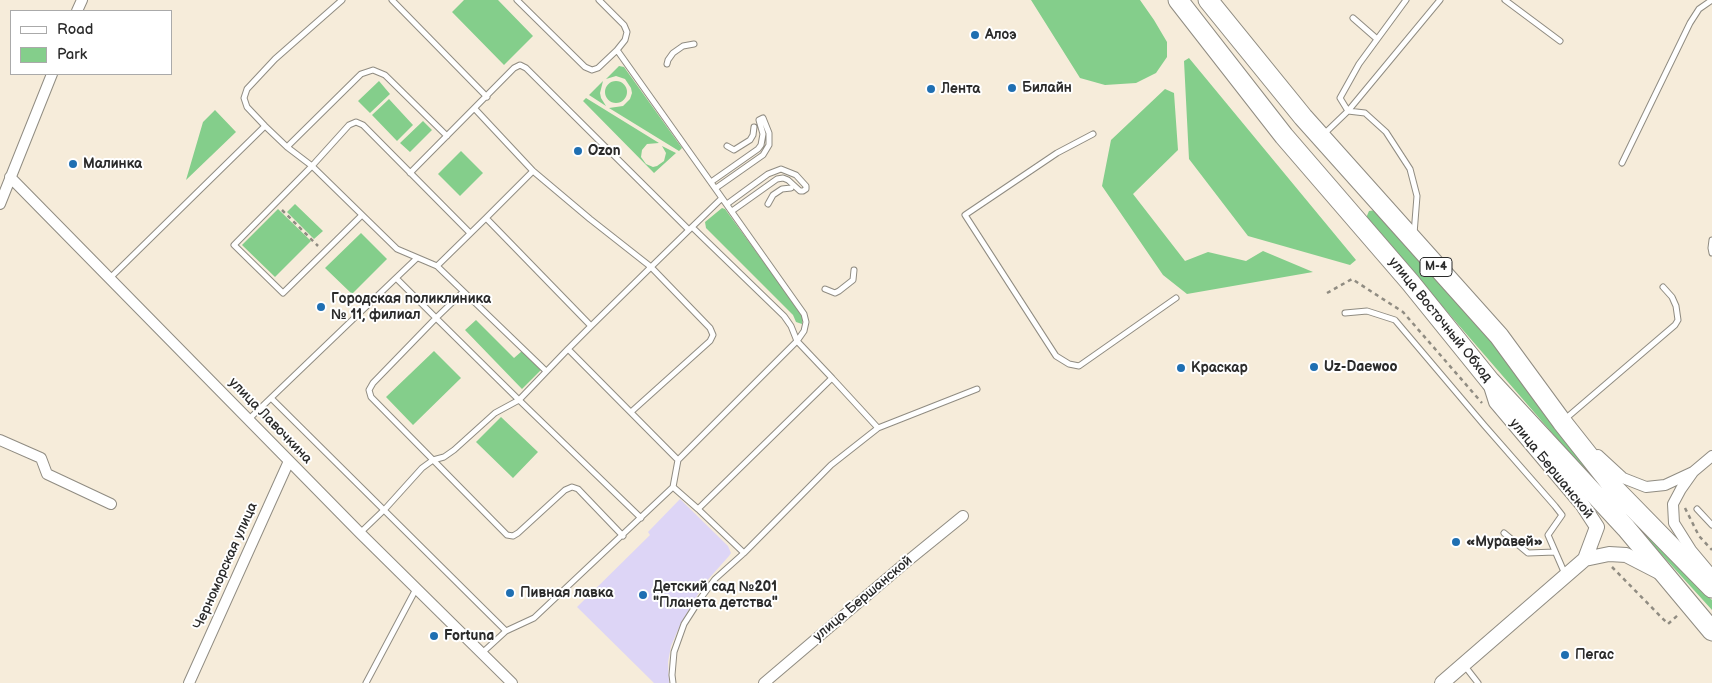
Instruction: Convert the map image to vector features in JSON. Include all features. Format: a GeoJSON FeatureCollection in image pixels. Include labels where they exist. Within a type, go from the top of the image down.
{"type":"FeatureCollection","features":[{"type":"Feature","properties":{"kind":"highway","name":"улица Восточный Обход"},"geometry":{"type":"LineString","coordinates":[[1178,0],[1284,136],[1410,282],[1490,381],[1626,528],[1712,631]]}},
{"type":"Feature","properties":{"kind":"highway","name":"улица Восточный Обход"},"geometry":{"type":"LineString","coordinates":[[1208,0],[1321,137],[1499,336],[1562,422],[1615,489],[1712,588]]}},
{"type":"Feature","properties":{"kind":"street"},"geometry":{"type":"LineString","coordinates":[[0,204],[3,189],[52,75]]}},
{"type":"Feature","properties":{"kind":"street","name":"улица Лавочкина"},"geometry":{"type":"LineString","coordinates":[[10,176],[360,533],[512,683]]}},
{"type":"Feature","properties":{"kind":"street","name":"улица Бершанской"},"geometry":{"type":"LineString","coordinates":[[1442,683],[1585,559],[1597,527],[1582,504],[1496,402],[1490,381]]}},
{"type":"Feature","properties":{"kind":"street"},"geometry":{"type":"LineString","coordinates":[[1562,422],[1583,436],[1600,458],[1623,478],[1646,487],[1665,486],[1694,472]]}},
{"type":"Feature","properties":{"kind":"street"},"geometry":{"type":"LineString","coordinates":[[0,440],[41,458],[48,474],[111,504]]}},
{"type":"Feature","properties":{"kind":"street"},"geometry":{"type":"LineString","coordinates":[[1712,456],[1694,472],[1681,489],[1674,504],[1674,523],[1691,550],[1712,574]]}},
{"type":"Feature","properties":{"kind":"street","name":"Черноморская улица"},"geometry":{"type":"LineString","coordinates":[[189,683],[289,461]]}},
{"type":"Feature","properties":{"kind":"street","name":"улица Бершанской"},"geometry":{"type":"LineString","coordinates":[[764,683],[963,516]]}},
{"type":"Feature","properties":{"kind":"street"},"geometry":{"type":"LineString","coordinates":[[1585,559],[1609,554],[1626,555],[1663,574]]}},
{"type":"Feature","properties":{"kind":"lane"},"geometry":{"type":"LineString","coordinates":[[342,0],[275,59],[247,89],[244,98],[247,107],[287,147],[312,166],[361,216],[397,249],[437,266],[546,371]]}},
{"type":"Feature","properties":{"kind":"lane"},"geometry":{"type":"LineString","coordinates":[[392,0],[487,97]]}},
{"type":"Feature","properties":{"kind":"lane"},"geometry":{"type":"LineString","coordinates":[[517,0],[585,67],[592,70],[598,68],[616,50],[625,40],[627,32],[624,25],[599,0]]}},
{"type":"Feature","properties":{"kind":"lane"},"geometry":{"type":"LineString","coordinates":[[1348,111],[1340,98],[1359,64],[1406,0]]}},
{"type":"Feature","properties":{"kind":"lane"},"geometry":{"type":"LineString","coordinates":[[1321,137],[1348,111],[1440,0]]}},
{"type":"Feature","properties":{"kind":"lane"},"geometry":{"type":"LineString","coordinates":[[1507,0],[1560,41]]}},
{"type":"Feature","properties":{"kind":"lane"},"geometry":{"type":"LineString","coordinates":[[1622,163],[1690,23],[1699,9],[1712,0]]}},
{"type":"Feature","properties":{"kind":"lane"},"geometry":{"type":"LineString","coordinates":[[1353,18],[1377,39]]}},
{"type":"Feature","properties":{"kind":"lane"},"geometry":{"type":"LineString","coordinates":[[667,64],[673,53],[683,46],[694,44]]}},
{"type":"Feature","properties":{"kind":"lane"},"geometry":{"type":"LineString","coordinates":[[481,653],[506,631],[534,618],[673,487],[678,460],[797,341],[804,331],[806,322],[804,314],[616,50]]}},
{"type":"Feature","properties":{"kind":"lane"},"geometry":{"type":"LineString","coordinates":[[410,173],[514,68],[520,65],[526,68],[784,316],[791,326],[797,341],[878,428]]}},
{"type":"Feature","properties":{"kind":"lane"},"geometry":{"type":"LineString","coordinates":[[287,147],[361,74],[373,70],[385,75],[447,136]]}},
{"type":"Feature","properties":{"kind":"lane"},"geometry":{"type":"LineString","coordinates":[[474,109],[533,171],[651,267],[710,328],[713,335],[710,341],[631,412]]}},
{"type":"Feature","properties":{"kind":"lane"},"geometry":{"type":"LineString","coordinates":[[1348,111],[1365,113],[1386,132],[1410,169],[1417,196],[1413,242]]}},
{"type":"Feature","properties":{"kind":"lane"},"geometry":{"type":"LineString","coordinates":[[711,182],[758,149],[761,145],[763,134],[759,120],[762,117],[769,133],[769,145],[766,150],[762,155],[716,188]]}},
{"type":"Feature","properties":{"kind":"lane"},"geometry":{"type":"LineString","coordinates":[[361,216],[283,293],[234,245],[312,166],[349,125],[356,122],[363,125],[470,233]]}},
{"type":"Feature","properties":{"kind":"lane"},"geometry":{"type":"LineString","coordinates":[[110,278],[265,126]]}},
{"type":"Feature","properties":{"kind":"lane"},"geometry":{"type":"LineString","coordinates":[[727,146],[734,150],[750,140],[754,127]]}},
{"type":"Feature","properties":{"kind":"lane"},"geometry":{"type":"LineString","coordinates":[[1093,134],[1057,153],[965,215],[1056,356],[1069,364],[1079,366],[1176,298]]}},
{"type":"Feature","properties":{"kind":"lane"},"geometry":{"type":"LineString","coordinates":[[727,204],[768,174],[781,168],[796,175],[806,186],[806,189],[800,191],[788,180],[784,178],[777,179],[732,211]]}},
{"type":"Feature","properties":{"kind":"lane"},"geometry":{"type":"LineString","coordinates":[[437,266],[533,171]]}},
{"type":"Feature","properties":{"kind":"lane"},"geometry":{"type":"LineString","coordinates":[[768,204],[773,194],[782,188],[791,188]]}},
{"type":"Feature","properties":{"kind":"lane"},"geometry":{"type":"LineString","coordinates":[[360,533],[422,468],[433,460],[444,457],[454,450],[495,413],[519,400],[591,326],[722,198]]}},
{"type":"Feature","properties":{"kind":"lane"},"geometry":{"type":"LineString","coordinates":[[486,218],[591,326]]}},
{"type":"Feature","properties":{"kind":"lane"},"geometry":{"type":"LineString","coordinates":[[1712,240],[1712,253]]}},
{"type":"Feature","properties":{"kind":"lane"},"geometry":{"type":"LineString","coordinates":[[249,419],[417,258]]}},
{"type":"Feature","properties":{"kind":"lane"},"geometry":{"type":"LineString","coordinates":[[826,289],[834,293],[839,291],[853,280],[854,270]]}},
{"type":"Feature","properties":{"kind":"lane"},"geometry":{"type":"LineString","coordinates":[[396,278],[641,518]]}},
{"type":"Feature","properties":{"kind":"lane"},"geometry":{"type":"LineString","coordinates":[[1562,422],[1675,325],[1678,320],[1676,306],[1672,297],[1663,287]]}},
{"type":"Feature","properties":{"kind":"lane"},"geometry":{"type":"LineString","coordinates":[[463,292],[373,382],[369,390],[372,398],[507,535],[513,536],[518,533],[565,490],[572,487],[578,488],[623,536]]}},
{"type":"Feature","properties":{"kind":"lane"},"geometry":{"type":"LineString","coordinates":[[1345,313],[1367,311],[1395,320],[1562,515],[1548,535],[1566,576]]}},
{"type":"Feature","properties":{"kind":"lane"},"geometry":{"type":"LineString","coordinates":[[568,349],[678,460]]}},
{"type":"Feature","properties":{"kind":"lane"},"geometry":{"type":"LineString","coordinates":[[698,509],[832,378]]}},
{"type":"Feature","properties":{"kind":"lane"},"geometry":{"type":"LineString","coordinates":[[674,683],[672,675],[674,652],[684,624],[700,599],[715,579],[744,553],[831,465],[878,428],[977,389]]}},
{"type":"Feature","properties":{"kind":"lane"},"geometry":{"type":"LineString","coordinates":[[271,398],[506,631]]}},
{"type":"Feature","properties":{"kind":"lane"},"geometry":{"type":"LineString","coordinates":[[673,487],[744,553]]}},
{"type":"Feature","properties":{"kind":"lane"},"geometry":{"type":"LineString","coordinates":[[1697,509],[1712,525]]}},
{"type":"Feature","properties":{"kind":"lane"},"geometry":{"type":"LineString","coordinates":[[1504,533],[1528,552],[1555,552]]}},
{"type":"Feature","properties":{"kind":"lane"},"geometry":{"type":"LineString","coordinates":[[366,683],[416,589]]}},
{"type":"Feature","properties":{"kind":"lane"},"geometry":{"type":"LineString","coordinates":[[1464,665],[1478,683]]}},
{"type":"Feature","properties":{"kind":"path"},"geometry":{"type":"LineString","coordinates":[[275,203],[324,252]]}},
{"type":"Feature","properties":{"kind":"path"},"geometry":{"type":"LineString","coordinates":[[1700,536],[1712,550]]}},
{"type":"Feature","properties":{"kind":"path"},"geometry":{"type":"LineString","coordinates":[[1607,562],[1668,624]]}},
{"type":"Feature","properties":{"kind":"shaded area","name":"Детский сад №201 \"Планета детства\""},"geometry":{"type":"Polygon","coordinates":[[[680,499],[728,546],[731,553],[704,584],[681,623],[671,646],[668,662],[669,683],[654,683],[577,607],[650,535],[648,532],[680,499]]]}},
{"type":"Feature","properties":{"kind":"green space"},"geometry":{"type":"Polygon","coordinates":[[[464,0],[498,0],[533,36],[504,65],[452,12],[464,0]]]}},
{"type":"Feature","properties":{"kind":"green space"},"geometry":{"type":"Polygon","coordinates":[[[1031,0],[1140,0],[1167,42],[1167,57],[1156,73],[1136,83],[1105,85],[1080,78],[1031,0]]]}},
{"type":"Feature","properties":{"kind":"green space"},"geometry":{"type":"Polygon","coordinates":[[[1189,58],[1356,260],[1350,265],[1248,236],[1189,159],[1184,61],[1189,58]]]}},
{"type":"Feature","properties":{"kind":"green space"},"geometry":{"type":"Polygon","coordinates":[[[619,66],[624,67],[682,148],[679,151],[609,108],[623,106],[630,99],[632,93],[625,79],[616,76],[606,79],[619,66]]]}},
{"type":"Feature","properties":{"kind":"green space"},"geometry":{"type":"Polygon","coordinates":[[[379,81],[390,94],[370,113],[358,101],[379,81]]]}},
{"type":"Feature","properties":{"kind":"green space"},"geometry":{"type":"Polygon","coordinates":[[[603,81],[600,93],[606,106],[589,95],[603,81]]]}},
{"type":"Feature","properties":{"kind":"green space"},"geometry":{"type":"Polygon","coordinates":[[[616,81],[624,84],[627,92],[624,100],[616,103],[608,100],[605,92],[608,84],[616,81]]]}},
{"type":"Feature","properties":{"kind":"green space"},"geometry":{"type":"Polygon","coordinates":[[[1165,89],[1174,93],[1178,150],[1133,194],[1185,261],[1208,252],[1246,261],[1263,251],[1313,272],[1187,294],[1163,275],[1102,186],[1111,140],[1165,89]]]}},
{"type":"Feature","properties":{"kind":"green space"},"geometry":{"type":"Polygon","coordinates":[[[586,98],[659,143],[647,144],[642,150],[641,157],[646,164],[653,167],[664,161],[666,153],[662,146],[676,153],[654,173],[583,101],[586,98]]]}},
{"type":"Feature","properties":{"kind":"green space"},"geometry":{"type":"Polygon","coordinates":[[[389,99],[413,125],[397,141],[372,115],[389,99]]]}},
{"type":"Feature","properties":{"kind":"green space"},"geometry":{"type":"Polygon","coordinates":[[[215,110],[236,132],[186,180],[203,122],[215,110]]]}},
{"type":"Feature","properties":{"kind":"green space"},"geometry":{"type":"Polygon","coordinates":[[[423,121],[432,130],[410,152],[400,143],[423,121]]]}},
{"type":"Feature","properties":{"kind":"green space"},"geometry":{"type":"Polygon","coordinates":[[[461,151],[483,173],[460,196],[438,174],[461,151]]]}},
{"type":"Feature","properties":{"kind":"green space"},"geometry":{"type":"Polygon","coordinates":[[[295,204],[323,231],[314,239],[287,212],[295,204]]]}},
{"type":"Feature","properties":{"kind":"green space"},"geometry":{"type":"Polygon","coordinates":[[[722,208],[725,209],[797,308],[803,318],[802,324],[796,322],[793,315],[706,228],[705,222],[722,208]]]}},
{"type":"Feature","properties":{"kind":"green space"},"geometry":{"type":"Polygon","coordinates":[[[278,209],[311,241],[275,277],[242,245],[278,209]]]}},
{"type":"Feature","properties":{"kind":"green space"},"geometry":{"type":"Polygon","coordinates":[[[1376,210],[1501,351],[1691,579],[1712,600],[1712,610],[1572,456],[1366,218],[1369,211],[1376,210]]]}},
{"type":"Feature","properties":{"kind":"green space"},"geometry":{"type":"Polygon","coordinates":[[[361,233],[387,259],[352,294],[325,268],[361,233]]]}},
{"type":"Feature","properties":{"kind":"green space"},"geometry":{"type":"Polygon","coordinates":[[[476,320],[514,358],[522,351],[541,370],[522,389],[465,330],[476,320]]]}},
{"type":"Feature","properties":{"kind":"green space"},"geometry":{"type":"Polygon","coordinates":[[[434,351],[461,378],[413,425],[386,397],[434,351]]]}},
{"type":"Feature","properties":{"kind":"green space"},"geometry":{"type":"Polygon","coordinates":[[[501,417],[538,452],[513,478],[476,442],[501,417]]]}},
{"type":"Feature","properties":{"kind":"place","name":"Алоэ"},"geometry":{"type":"Point","coordinates":[975,35]}},
{"type":"Feature","properties":{"kind":"place","name":"Билайн"},"geometry":{"type":"Point","coordinates":[1012,88]}},
{"type":"Feature","properties":{"kind":"place","name":"Лента"},"geometry":{"type":"Point","coordinates":[931,89]}},
{"type":"Feature","properties":{"kind":"place","name":"Ozon"},"geometry":{"type":"Point","coordinates":[578,151]}},
{"type":"Feature","properties":{"kind":"place","name":"Малинка"},"geometry":{"type":"Point","coordinates":[73,164]}},
{"type":"Feature","properties":{"kind":"place","name":"Городская поликлиника № 11, филиал"},"geometry":{"type":"Point","coordinates":[321,307]}},
{"type":"Feature","properties":{"kind":"place","name":"Uz-Daewoo"},"geometry":{"type":"Point","coordinates":[1314,367]}},
{"type":"Feature","properties":{"kind":"place","name":"Краскар"},"geometry":{"type":"Point","coordinates":[1181,368]}},
{"type":"Feature","properties":{"kind":"place","name":"«Муравей»"},"geometry":{"type":"Point","coordinates":[1456,542]}},
{"type":"Feature","properties":{"kind":"place","name":"Пивная лавка"},"geometry":{"type":"Point","coordinates":[510,593]}},
{"type":"Feature","properties":{"kind":"place","name":"Детский сад №201 \"Планета детства\""},"geometry":{"type":"Point","coordinates":[643,595]}},
{"type":"Feature","properties":{"kind":"place","name":"Fortuna"},"geometry":{"type":"Point","coordinates":[434,636]}},
{"type":"Feature","properties":{"kind":"place","name":"Пегас"},"geometry":{"type":"Point","coordinates":[1565,655]}}]}
